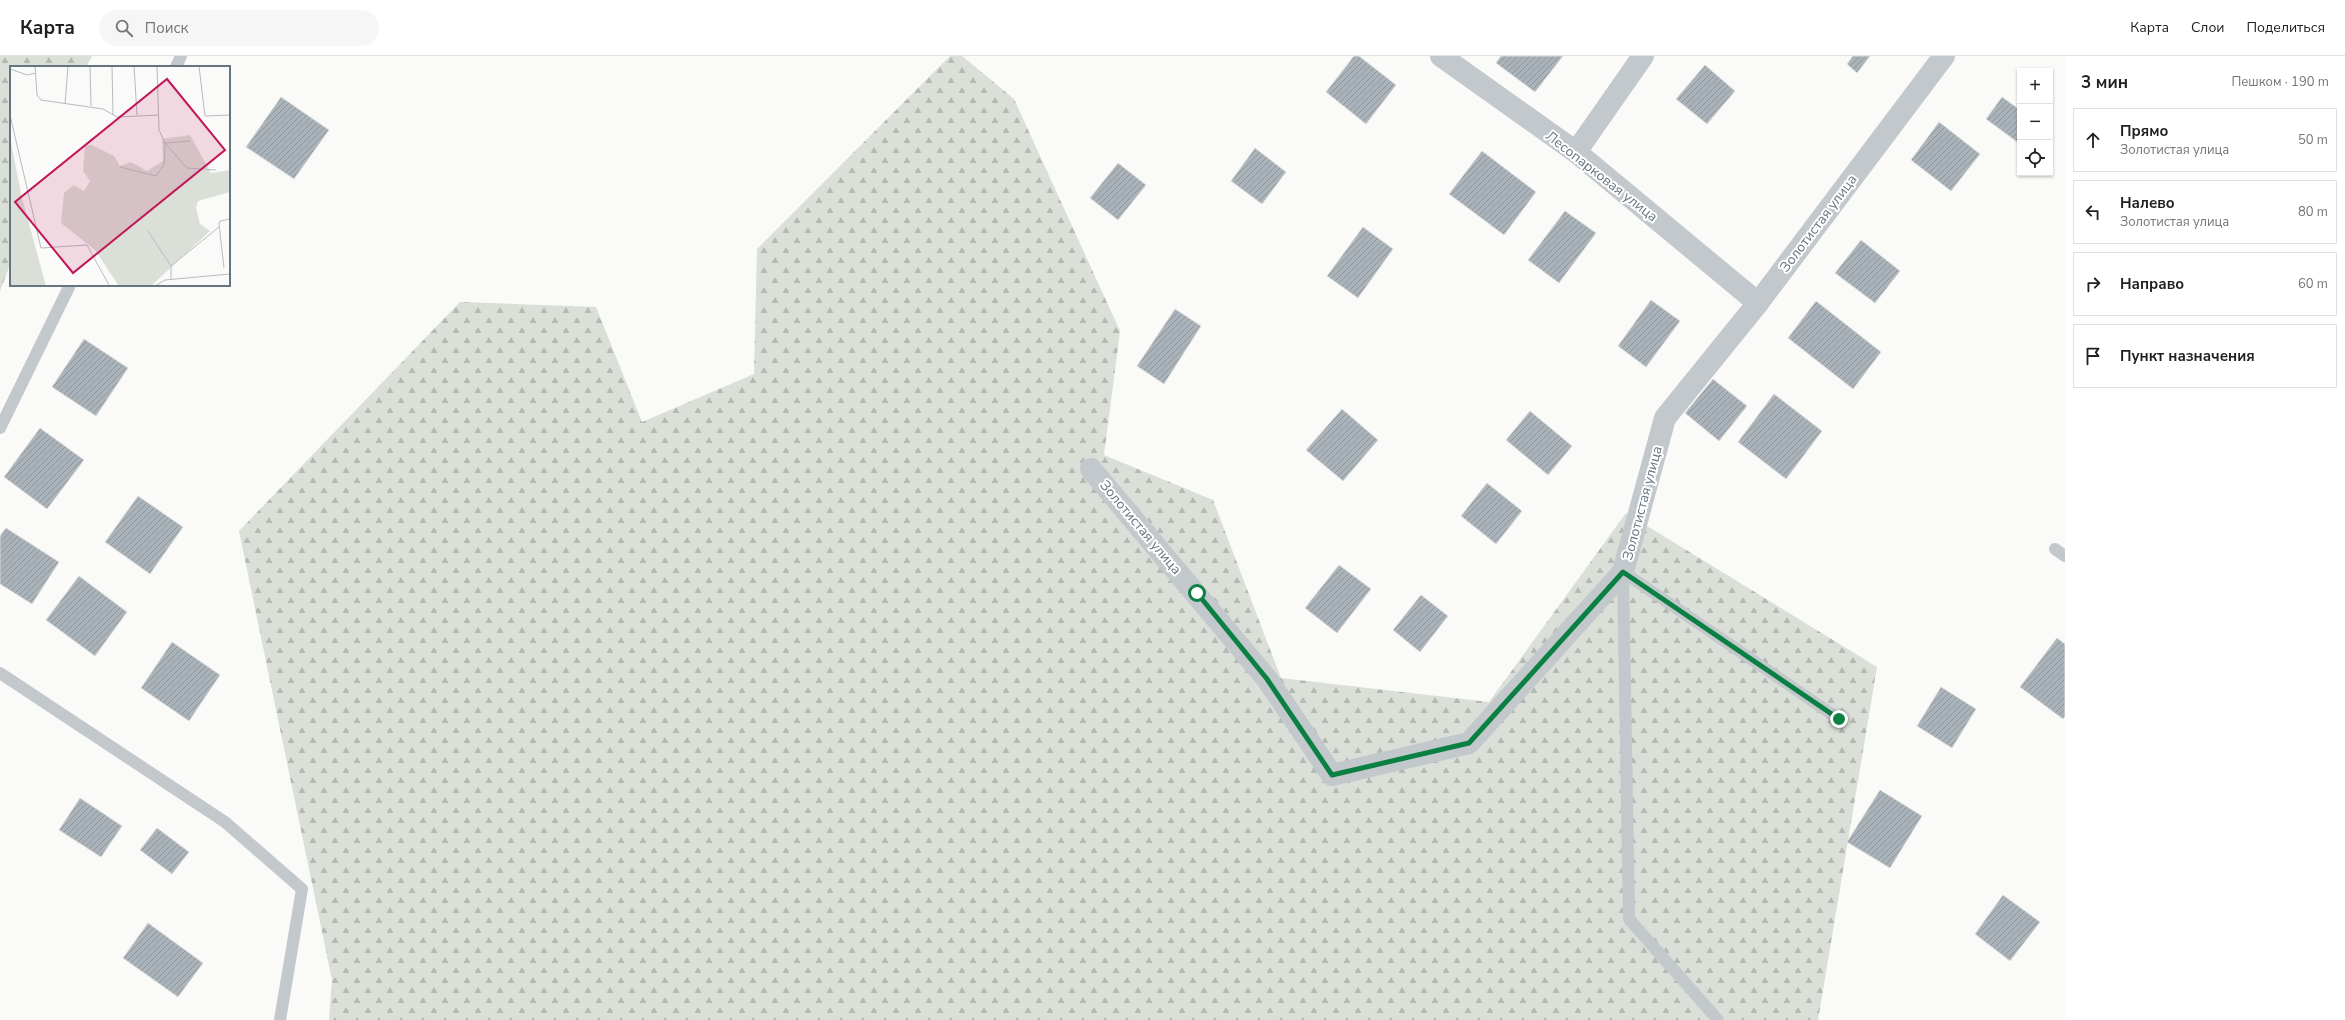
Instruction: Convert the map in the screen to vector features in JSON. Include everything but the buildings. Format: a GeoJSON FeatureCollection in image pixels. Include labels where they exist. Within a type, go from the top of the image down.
{"type":"FeatureCollection","features":[{"type":"Feature","properties":{"kind":"street","name":"Лесопарковая улица"},"geometry":{"type":"LineString","coordinates":[[1441,56],[1576,152],[1758,303]]}},
{"type":"Feature","properties":{"kind":"street"},"geometry":{"type":"LineString","coordinates":[[1576,152],[1643,56]]}},
{"type":"Feature","properties":{"kind":"street","name":"Золотистая улица"},"geometry":{"type":"LineString","coordinates":[[1091,469],[1267,679],[1332,775],[1469,743],[1623,572],[1665,418],[1758,303],[1944,56]]}},
{"type":"Feature","properties":{"kind":"lane"},"geometry":{"type":"LineString","coordinates":[[176,66],[181,56]]}},
{"type":"Feature","properties":{"kind":"lane"},"geometry":{"type":"LineString","coordinates":[[0,428],[70,286]]}},
{"type":"Feature","properties":{"kind":"lane"},"geometry":{"type":"LineString","coordinates":[[2055,549],[2065,556]]}},
{"type":"Feature","properties":{"kind":"lane"},"geometry":{"type":"LineString","coordinates":[[1623,572],[1839,719]]}},
{"type":"Feature","properties":{"kind":"lane"},"geometry":{"type":"LineString","coordinates":[[1623,572],[1629,919],[1718,1020]]}},
{"type":"Feature","properties":{"kind":"lane"},"geometry":{"type":"LineString","coordinates":[[0,673],[225,822],[302,889],[280,1020]]}},
{"type":"Feature","properties":{"kind":"green space"},"geometry":{"type":"Polygon","coordinates":[[[0,56],[92,56],[87,66],[10,66],[10,265],[0,291],[0,56]]]}},
{"type":"Feature","properties":{"kind":"green space"},"geometry":{"type":"Polygon","coordinates":[[[950,56],[962,56],[1014,99],[1120,331],[1104,455],[1213,500],[1281,678],[1489,702],[1626,513],[1877,667],[1818,1020],[329,1020],[332,980],[239,531],[460,302],[596,307],[642,422],[754,374],[757,249],[950,56]]]}},
{"type":"Feature","properties":{"kind":"route"},"geometry":{"type":"LineString","coordinates":[[1197,593],[1267,679],[1332,775],[1469,743],[1623,572],[1839,719]]}}]}
